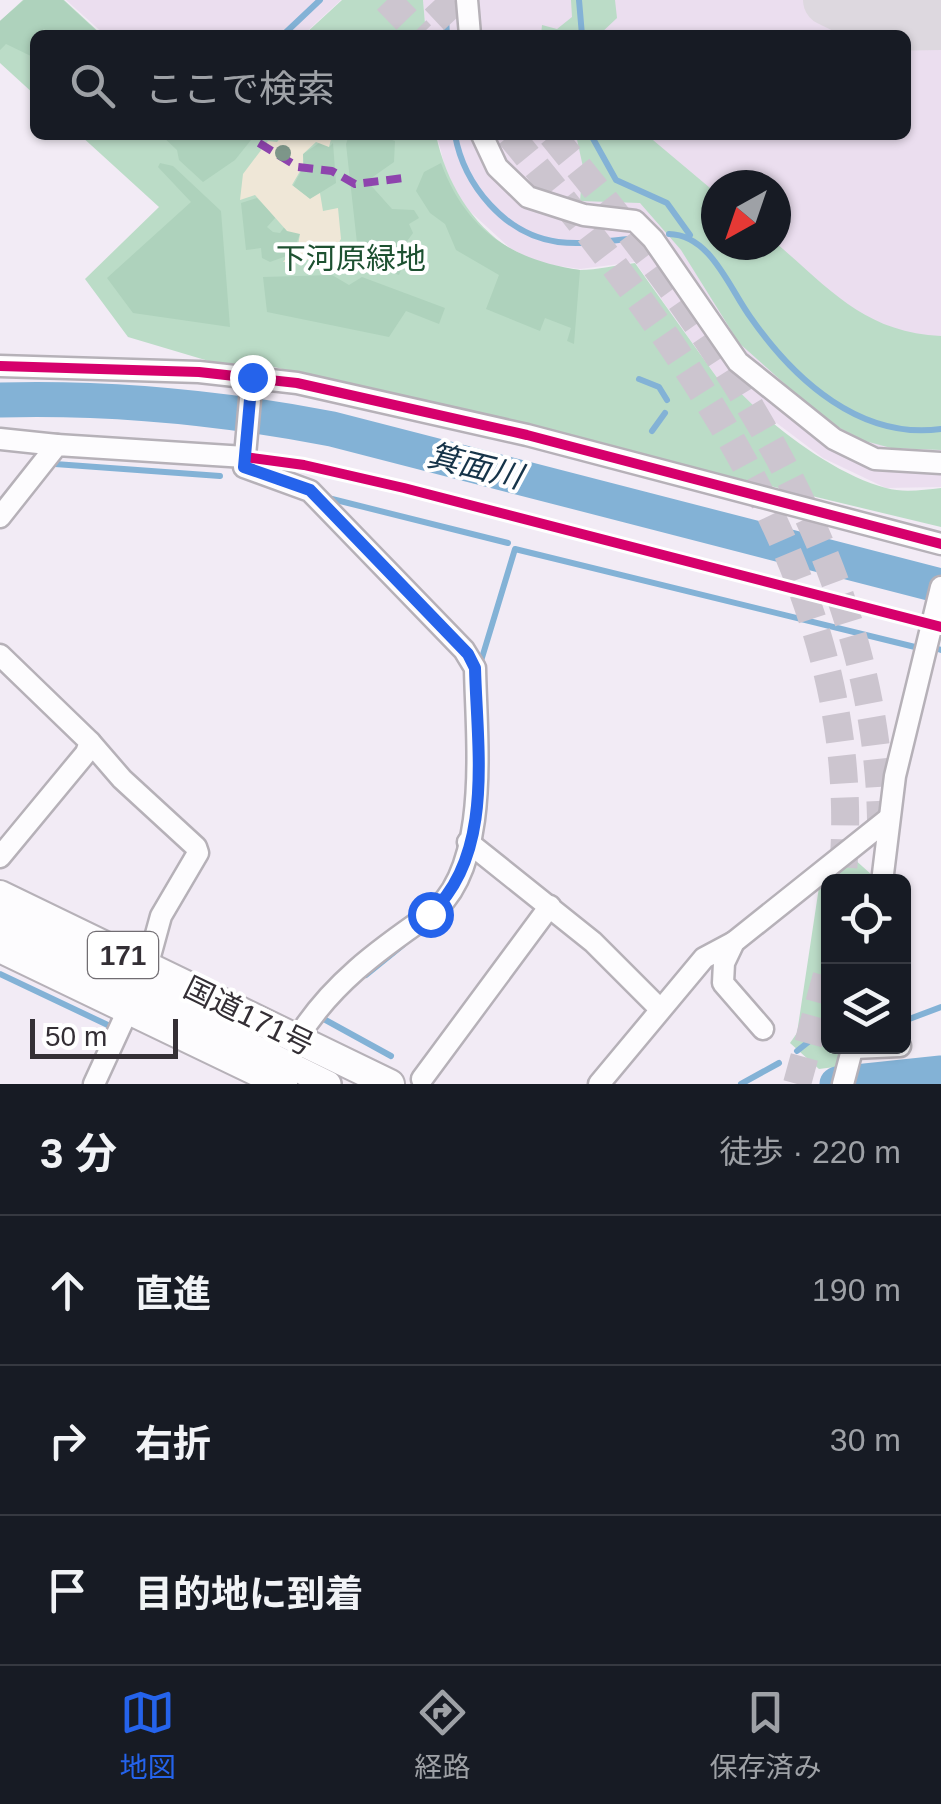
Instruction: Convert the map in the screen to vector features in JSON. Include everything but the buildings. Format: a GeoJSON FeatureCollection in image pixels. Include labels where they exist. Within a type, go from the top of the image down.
{"type":"FeatureCollection","features":[{"type":"Feature","properties":{"kind":"highway","name":"国道171号"},"geometry":{"type":"LineString","coordinates":[[0,896],[390,1084]]}},
{"type":"Feature","properties":{"kind":"highway","name":"国道171号"},"geometry":{"type":"LineString","coordinates":[[0,948],[283,1084]]}},
{"type":"Feature","properties":{"kind":"main road"},"geometry":{"type":"LineString","coordinates":[[0,922],[328,1084]]}},
{"type":"Feature","properties":{"kind":"street"},"geometry":{"type":"LineString","coordinates":[[467,0],[470,30]]}},
{"type":"Feature","properties":{"kind":"street"},"geometry":{"type":"LineString","coordinates":[[484,140],[496,167],[528,197],[584,216],[634,221],[654,239],[738,362],[834,439],[875,459],[941,463]]}},
{"type":"Feature","properties":{"kind":"street"},"geometry":{"type":"LineString","coordinates":[[0,366],[252,382],[356,394],[941,544]]}},
{"type":"Feature","properties":{"kind":"street"},"geometry":{"type":"LineString","coordinates":[[252,382],[244,467],[313,493],[471,658],[475,668],[478,809],[460,876],[434,912],[359,964],[297,1039]]}},
{"type":"Feature","properties":{"kind":"street"},"geometry":{"type":"LineString","coordinates":[[0,439],[245,454]]}},
{"type":"Feature","properties":{"kind":"street"},"geometry":{"type":"LineString","coordinates":[[0,517],[58,445]]}},
{"type":"Feature","properties":{"kind":"street"},"geometry":{"type":"LineString","coordinates":[[883,874],[888,819],[941,586]]}},
{"type":"Feature","properties":{"kind":"street"},"geometry":{"type":"LineString","coordinates":[[0,655],[90,742],[122,780],[192,838],[198,853],[161,916],[146,967]]}},
{"type":"Feature","properties":{"kind":"street"},"geometry":{"type":"LineString","coordinates":[[0,856],[86,753],[90,742]]}},
{"type":"Feature","properties":{"kind":"street"},"geometry":{"type":"LineString","coordinates":[[599,1084],[704,958],[734,942],[888,819]]}},
{"type":"Feature","properties":{"kind":"street"},"geometry":{"type":"LineString","coordinates":[[468,842],[550,906],[660,1008]]}},
{"type":"Feature","properties":{"kind":"street"},"geometry":{"type":"LineString","coordinates":[[422,1079],[550,906]]}},
{"type":"Feature","properties":{"kind":"street"},"geometry":{"type":"LineString","coordinates":[[734,942],[724,963],[723,984],[762,1029]]}},
{"type":"Feature","properties":{"kind":"street"},"geometry":{"type":"LineString","coordinates":[[94,1084],[128,1010]]}},
{"type":"Feature","properties":{"kind":"street"},"geometry":{"type":"LineString","coordinates":[[843,1084],[851,1054]]}},
{"type":"Feature","properties":{"kind":"shaded area"},"geometry":{"type":"Polygon","coordinates":[[[66,0],[341,0],[308,30],[99,30],[66,0]]]}},
{"type":"Feature","properties":{"kind":"shaded area"},"geometry":{"type":"Polygon","coordinates":[[[423,0],[941,0],[941,487],[886,488],[823,458],[746,400],[726,376],[718,379],[635,262],[580,269],[538,263],[510,248],[464,206],[447,176],[438,140],[911,140],[911,30],[426,30],[423,0]]]}},
{"type":"Feature","properties":{"kind":"green space"},"geometry":{"type":"Polygon","coordinates":[[[23,0],[64,0],[97,30],[30,30],[30,90],[0,63],[0,21],[23,0]]]}},
{"type":"Feature","properties":{"kind":"green space"},"geometry":{"type":"Polygon","coordinates":[[[24,0],[63,0],[96,30],[30,30],[30,56],[6,44],[0,50],[0,21],[24,0]]]}},
{"type":"Feature","properties":{"kind":"green space"},"geometry":{"type":"Polygon","coordinates":[[[342,0],[423,0],[426,30],[309,30],[342,0]]]}},
{"type":"Feature","properties":{"kind":"green space"},"geometry":{"type":"Polygon","coordinates":[[[571,0],[615,0],[617,18],[604,30],[542,30],[542,25],[557,29],[572,17],[571,0]]]}},
{"type":"Feature","properties":{"kind":"green space","name":"下河原緑地"},"geometry":{"type":"Polygon","coordinates":[[[85,140],[437,140],[454,186],[484,228],[504,245],[527,258],[580,270],[635,263],[718,379],[726,376],[777,427],[843,471],[893,490],[941,488],[941,527],[270,366],[212,362],[128,337],[85,279],[159,207],[85,140]]]}},
{"type":"Feature","properties":{"kind":"green space"},"geometry":{"type":"Polygon","coordinates":[[[166,140],[251,140],[235,160],[203,182],[179,160],[177,150],[166,140]]]}},
{"type":"Feature","properties":{"kind":"green space"},"geometry":{"type":"Polygon","coordinates":[[[347,140],[395,141],[394,162],[367,181],[392,209],[414,210],[419,218],[409,224],[413,233],[405,244],[406,258],[399,275],[367,263],[358,252],[347,140]]]}},
{"type":"Feature","properties":{"kind":"green space"},"geometry":{"type":"Polygon","coordinates":[[[577,140],[653,140],[701,180],[701,260],[791,260],[791,256],[832,292],[869,317],[914,333],[941,336],[941,450],[891,448],[865,441],[838,427],[739,343],[681,250],[640,203],[580,201],[583,167],[577,140]]]}},
{"type":"Feature","properties":{"kind":"green space"},"geometry":{"type":"Polygon","coordinates":[[[322,141],[329,147],[333,143],[336,183],[310,199],[293,186],[304,166],[303,154],[322,141]]]}},
{"type":"Feature","properties":{"kind":"green space"},"geometry":{"type":"Polygon","coordinates":[[[160,163],[173,166],[221,211],[230,327],[133,313],[107,278],[191,202],[158,167],[160,163]]]}},
{"type":"Feature","properties":{"kind":"green space"},"geometry":{"type":"Polygon","coordinates":[[[441,163],[464,207],[494,238],[533,258],[580,270],[574,344],[567,341],[571,328],[545,318],[540,331],[486,309],[499,275],[456,250],[445,224],[430,213],[416,191],[424,172],[441,163]]]}},
{"type":"Feature","properties":{"kind":"green space"},"geometry":{"type":"Polygon","coordinates":[[[257,198],[276,217],[267,227],[280,233],[285,226],[300,234],[292,254],[270,262],[262,258],[261,248],[246,250],[241,203],[257,198]]]}},
{"type":"Feature","properties":{"kind":"green space"},"geometry":{"type":"Polygon","coordinates":[[[332,275],[349,285],[362,277],[445,308],[439,324],[406,311],[389,337],[267,312],[263,277],[332,275]]]}},
{"type":"Feature","properties":{"kind":"green space"},"geometry":{"type":"Polygon","coordinates":[[[853,858],[871,874],[834,874],[853,858]]]}},
{"type":"Feature","properties":{"kind":"green space"},"geometry":{"type":"Polygon","coordinates":[[[819,887],[821,1054],[839,1054],[835,1067],[819,1069],[790,1043],[797,1033],[819,887]]]}},
{"type":"Feature","properties":{"kind":"sand"},"geometry":{"type":"Polygon","coordinates":[[[331,140],[329,147],[316,142],[303,154],[303,166],[292,185],[310,199],[320,193],[323,211],[338,208],[341,239],[329,258],[283,262],[298,245],[300,234],[287,231],[255,195],[240,200],[243,174],[268,141],[331,140]]]}},
{"type":"Feature","properties":{"kind":"waterway"},"geometry":{"type":"LineString","coordinates":[[288,30],[320,0]]}},
{"type":"Feature","properties":{"kind":"waterway"},"geometry":{"type":"LineString","coordinates":[[445,0],[447,30]]}},
{"type":"Feature","properties":{"kind":"waterway"},"geometry":{"type":"LineString","coordinates":[[579,0],[582,30]]}},
{"type":"Feature","properties":{"kind":"waterway"},"geometry":{"type":"LineString","coordinates":[[456,140],[467,172],[478,189],[490,205],[521,229],[567,243],[629,239]]}},
{"type":"Feature","properties":{"kind":"waterway"},"geometry":{"type":"LineString","coordinates":[[594,140],[616,180],[667,203],[690,235]]}},
{"type":"Feature","properties":{"kind":"waterway"},"geometry":{"type":"LineString","coordinates":[[669,234],[684,237],[708,253],[769,341],[809,384],[832,401],[884,425],[912,430],[941,429]]}},
{"type":"Feature","properties":{"kind":"waterway"},"geometry":{"type":"LineString","coordinates":[[639,379],[659,387],[667,400]]}},
{"type":"Feature","properties":{"kind":"waterway","name":"箕面川"},"geometry":{"type":"LineString","coordinates":[[0,400],[167,406],[332,429],[941,586]]}},
{"type":"Feature","properties":{"kind":"waterway"},"geometry":{"type":"LineString","coordinates":[[652,431],[665,413]]}},
{"type":"Feature","properties":{"kind":"waterway"},"geometry":{"type":"LineString","coordinates":[[55,464],[220,476]]}},
{"type":"Feature","properties":{"kind":"waterway"},"geometry":{"type":"LineString","coordinates":[[328,498],[508,543]]}},
{"type":"Feature","properties":{"kind":"waterway"},"geometry":{"type":"LineString","coordinates":[[481,661],[515,549],[915,647]]}},
{"type":"Feature","properties":{"kind":"waterway"},"geometry":{"type":"LineString","coordinates":[[366,975],[403,945]]}},
{"type":"Feature","properties":{"kind":"waterway"},"geometry":{"type":"LineString","coordinates":[[0,974],[112,1027]]}},
{"type":"Feature","properties":{"kind":"waterway"},"geometry":{"type":"LineString","coordinates":[[911,1018],[941,1007]]}},
{"type":"Feature","properties":{"kind":"waterway"},"geometry":{"type":"LineString","coordinates":[[322,1018],[391,1056]]}},
{"type":"Feature","properties":{"kind":"waterway"},"geometry":{"type":"LineString","coordinates":[[797,1051],[821,1035]]}},
{"type":"Feature","properties":{"kind":"waterway"},"geometry":{"type":"LineString","coordinates":[[741,1084],[779,1063]]}},
{"type":"Feature","properties":{"kind":"waterway"},"geometry":{"type":"LineString","coordinates":[[837,1084],[941,1073]]}},
{"type":"Feature","properties":{"kind":"taxiway"},"geometry":{"type":"LineString","coordinates":[[829,0],[880,25],[941,24]]}},
{"type":"Feature","properties":{"kind":"tunnel"},"geometry":{"type":"LineString","coordinates":[[387,0],[416,30]]}},
{"type":"Feature","properties":{"kind":"tunnel"},"geometry":{"type":"LineString","coordinates":[[435,0],[463,30]]}},
{"type":"Feature","properties":{"kind":"tunnel"},"geometry":{"type":"LineString","coordinates":[[514,140],[640,300],[699,387],[753,478],[796,573],[827,672],[843,775],[842,874]]}},
{"type":"Feature","properties":{"kind":"tunnel"},"geometry":{"type":"LineString","coordinates":[[556,140],[675,292],[731,375],[781,462],[823,551],[855,644],[875,742],[881,843]]}},
{"type":"Feature","properties":{"kind":"tunnel"},"geometry":{"type":"LineString","coordinates":[[797,1084],[821,997]]}},
{"type":"Feature","properties":{"kind":"marked path"},"geometry":{"type":"LineString","coordinates":[[259,143],[298,167],[332,171],[355,184],[404,178]]}},
{"type":"Feature","properties":{"kind":"cycle path"},"geometry":{"type":"LineString","coordinates":[[0,366],[199,372],[297,383],[527,435],[941,544]]}},
{"type":"Feature","properties":{"kind":"cycle path"},"geometry":{"type":"LineString","coordinates":[[245,457],[304,465],[404,488],[941,627]]}},
{"type":"Feature","properties":{"kind":"route"},"geometry":{"type":"LineString","coordinates":[[252,377],[244,467],[313,493],[468,654],[475,668],[476,823],[460,876],[430,914]]}}]}
